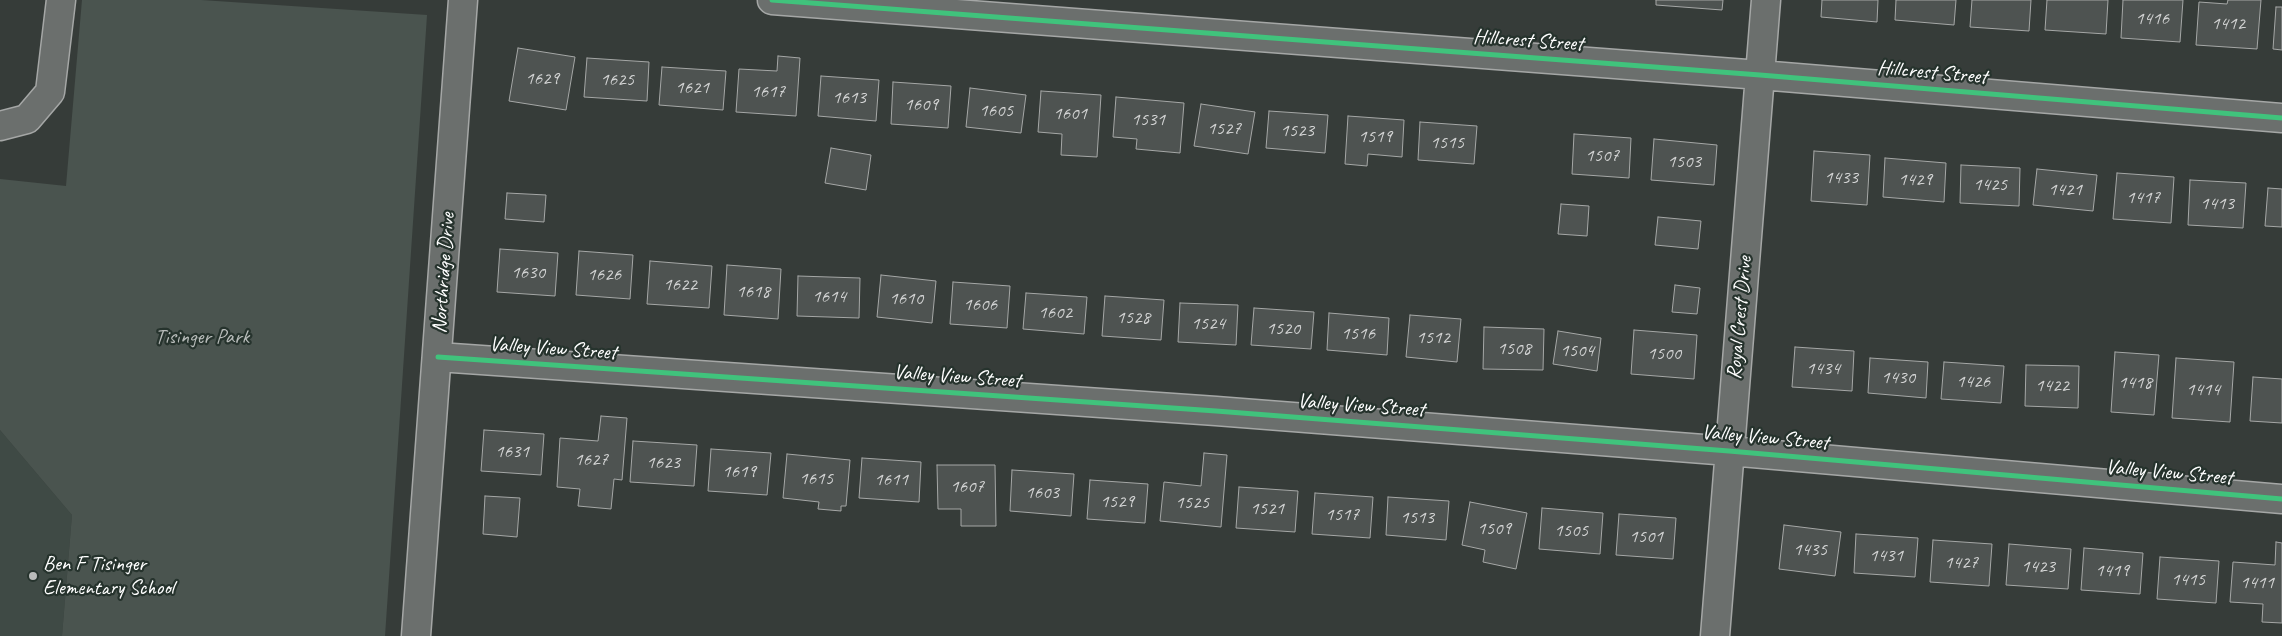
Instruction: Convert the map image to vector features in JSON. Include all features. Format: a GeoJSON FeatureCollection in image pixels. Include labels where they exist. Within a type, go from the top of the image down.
{"type":"FeatureCollection","features":[{"type":"Feature","properties":{"kind":"street"},"geometry":{"type":"LineString","coordinates":[[0,126],[27,119],[50,92],[61,0]]}},
{"type":"Feature","properties":{"kind":"street","name":"Northridge Drive"},"geometry":{"type":"LineString","coordinates":[[416,636],[438,357],[462,0]]}},
{"type":"Feature","properties":{"kind":"street","name":"Hillcrest Street"},"geometry":{"type":"LineString","coordinates":[[772,0],[1760,75],[2282,118]]}},
{"type":"Feature","properties":{"kind":"street","name":"Royal Crest Drive"},"geometry":{"type":"LineString","coordinates":[[1716,636],[1729,451],[1766,0]]}},
{"type":"Feature","properties":{"kind":"street","name":"Valley View Street"},"geometry":{"type":"LineString","coordinates":[[438,357],[1216,411],[1729,451],[2282,499]]}},
{"type":"Feature","properties":{"kind":"shaded area","name":"Ben F Tisinger Elementary School"},"geometry":{"type":"Polygon","coordinates":[[[0,430],[72,515],[62,636],[0,636],[0,430]]]}},
{"type":"Feature","properties":{"kind":"green space","name":"Tisinger Park"},"geometry":{"type":"Polygon","coordinates":[[[82,0],[201,0],[427,15],[385,636],[62,636],[72,515],[0,430],[0,179],[66,186],[82,0]]]}},
{"type":"Feature","properties":{"kind":"building"},"geometry":{"type":"Polygon","coordinates":[[[1656,0],[1723,0],[1722,10],[1656,5],[1656,0]]]}},
{"type":"Feature","properties":{"kind":"building"},"geometry":{"type":"Polygon","coordinates":[[[1822,0],[1878,0],[1877,22],[1821,17],[1822,0]]]}},
{"type":"Feature","properties":{"kind":"building"},"geometry":{"type":"Polygon","coordinates":[[[1896,0],[1956,0],[1954,25],[1895,20],[1896,0]]]}},
{"type":"Feature","properties":{"kind":"building"},"geometry":{"type":"Polygon","coordinates":[[[1972,0],[2031,0],[2029,31],[1970,27],[1972,0]]]}},
{"type":"Feature","properties":{"kind":"building"},"geometry":{"type":"Polygon","coordinates":[[[2047,0],[2108,0],[2106,34],[2045,30],[2047,0]]]}},
{"type":"Feature","properties":{"kind":"building"},"geometry":{"type":"Polygon","coordinates":[[[2123,0],[2183,0],[2180,42],[2121,38],[2123,0]]]}},
{"type":"Feature","properties":{"kind":"building"},"geometry":{"type":"Polygon","coordinates":[[[2228,0],[2261,0],[2257,49],[2196,45],[2199,2],[2227,4],[2228,0]]]}},
{"type":"Feature","properties":{"kind":"building"},"geometry":{"type":"Polygon","coordinates":[[[2276,7],[2282,7],[2282,50],[2273,49],[2276,7]]]}},
{"type":"Feature","properties":{"kind":"building"},"geometry":{"type":"Polygon","coordinates":[[[518,48],[575,57],[566,110],[509,101],[518,48]]]}},
{"type":"Feature","properties":{"kind":"building"},"geometry":{"type":"Polygon","coordinates":[[[778,56],[800,58],[796,116],[736,112],[739,69],[777,71],[778,56]]]}},
{"type":"Feature","properties":{"kind":"building"},"geometry":{"type":"Polygon","coordinates":[[[587,58],[649,62],[647,101],[584,97],[587,58]]]}},
{"type":"Feature","properties":{"kind":"building"},"geometry":{"type":"Polygon","coordinates":[[[662,67],[726,71],[723,110],[659,105],[662,67]]]}},
{"type":"Feature","properties":{"kind":"building"},"geometry":{"type":"Polygon","coordinates":[[[821,76],[879,80],[876,121],[818,116],[821,76]]]}},
{"type":"Feature","properties":{"kind":"building"},"geometry":{"type":"Polygon","coordinates":[[[893,82],[951,86],[948,128],[891,124],[893,82]]]}},
{"type":"Feature","properties":{"kind":"building"},"geometry":{"type":"Polygon","coordinates":[[[970,88],[1026,95],[1021,133],[966,127],[970,88]]]}},
{"type":"Feature","properties":{"kind":"building"},"geometry":{"type":"Polygon","coordinates":[[[1041,91],[1101,95],[1097,157],[1061,155],[1062,134],[1038,132],[1041,91]]]}},
{"type":"Feature","properties":{"kind":"building"},"geometry":{"type":"Polygon","coordinates":[[[1116,97],[1184,103],[1180,153],[1136,149],[1137,139],[1113,137],[1116,97]]]}},
{"type":"Feature","properties":{"kind":"building"},"geometry":{"type":"Polygon","coordinates":[[[1201,104],[1255,112],[1248,154],[1194,146],[1201,104]]]}},
{"type":"Feature","properties":{"kind":"building"},"geometry":{"type":"Polygon","coordinates":[[[1269,111],[1328,115],[1325,153],[1266,148],[1269,111]]]}},
{"type":"Feature","properties":{"kind":"building"},"geometry":{"type":"Polygon","coordinates":[[[1348,116],[1404,120],[1402,157],[1368,154],[1367,166],[1345,164],[1348,116]]]}},
{"type":"Feature","properties":{"kind":"building"},"geometry":{"type":"Polygon","coordinates":[[[1420,122],[1477,126],[1474,164],[1418,160],[1420,122]]]}},
{"type":"Feature","properties":{"kind":"building"},"geometry":{"type":"Polygon","coordinates":[[[1574,134],[1631,138],[1629,178],[1572,174],[1574,134]]]}},
{"type":"Feature","properties":{"kind":"building"},"geometry":{"type":"Polygon","coordinates":[[[1654,139],[1717,145],[1714,185],[1651,180],[1654,139]]]}},
{"type":"Feature","properties":{"kind":"building"},"geometry":{"type":"Polygon","coordinates":[[[831,148],[871,155],[866,190],[825,183],[831,148]]]}},
{"type":"Feature","properties":{"kind":"building"},"geometry":{"type":"Polygon","coordinates":[[[1814,151],[1870,155],[1867,205],[1811,201],[1814,151]]]}},
{"type":"Feature","properties":{"kind":"building"},"geometry":{"type":"Polygon","coordinates":[[[1885,158],[1946,163],[1944,202],[1883,197],[1885,158]]]}},
{"type":"Feature","properties":{"kind":"building"},"geometry":{"type":"Polygon","coordinates":[[[1961,165],[2020,168],[2019,206],[1960,203],[1961,165]]]}},
{"type":"Feature","properties":{"kind":"building"},"geometry":{"type":"Polygon","coordinates":[[[2037,169],[2097,175],[2093,211],[2033,205],[2037,169]]]}},
{"type":"Feature","properties":{"kind":"building"},"geometry":{"type":"Polygon","coordinates":[[[2117,173],[2174,177],[2171,223],[2113,219],[2117,173]]]}},
{"type":"Feature","properties":{"kind":"building"},"geometry":{"type":"Polygon","coordinates":[[[2190,180],[2246,183],[2243,228],[2188,225],[2190,180]]]}},
{"type":"Feature","properties":{"kind":"building"},"geometry":{"type":"Polygon","coordinates":[[[2268,188],[2282,189],[2282,227],[2265,226],[2268,188]]]}},
{"type":"Feature","properties":{"kind":"building"},"geometry":{"type":"Polygon","coordinates":[[[507,193],[546,195],[544,222],[505,219],[507,193]]]}},
{"type":"Feature","properties":{"kind":"building"},"geometry":{"type":"Polygon","coordinates":[[[1561,204],[1589,206],[1587,236],[1558,234],[1561,204]]]}},
{"type":"Feature","properties":{"kind":"building"},"geometry":{"type":"Polygon","coordinates":[[[1658,217],[1701,221],[1698,249],[1655,245],[1658,217]]]}},
{"type":"Feature","properties":{"kind":"building"},"geometry":{"type":"Polygon","coordinates":[[[500,249],[558,253],[555,296],[497,292],[500,249]]]}},
{"type":"Feature","properties":{"kind":"building"},"geometry":{"type":"Polygon","coordinates":[[[579,251],[633,255],[630,299],[576,295],[579,251]]]}},
{"type":"Feature","properties":{"kind":"building"},"geometry":{"type":"Polygon","coordinates":[[[650,261],[712,266],[709,308],[647,304],[650,261]]]}},
{"type":"Feature","properties":{"kind":"building"},"geometry":{"type":"Polygon","coordinates":[[[727,265],[781,269],[778,319],[724,315],[727,265]]]}},
{"type":"Feature","properties":{"kind":"building"},"geometry":{"type":"Polygon","coordinates":[[[881,275],[936,281],[932,323],[877,317],[881,275]]]}},
{"type":"Feature","properties":{"kind":"building"},"geometry":{"type":"Polygon","coordinates":[[[798,276],[860,278],[859,318],[797,316],[798,276]]]}},
{"type":"Feature","properties":{"kind":"building"},"geometry":{"type":"Polygon","coordinates":[[[953,282],[1010,286],[1007,328],[950,324],[953,282]]]}},
{"type":"Feature","properties":{"kind":"building"},"geometry":{"type":"Polygon","coordinates":[[[1675,285],[1700,288],[1697,314],[1672,312],[1675,285]]]}},
{"type":"Feature","properties":{"kind":"building"},"geometry":{"type":"Polygon","coordinates":[[[1026,293],[1087,297],[1084,334],[1023,329],[1026,293]]]}},
{"type":"Feature","properties":{"kind":"building"},"geometry":{"type":"Polygon","coordinates":[[[1105,296],[1164,300],[1161,340],[1102,336],[1105,296]]]}},
{"type":"Feature","properties":{"kind":"building"},"geometry":{"type":"Polygon","coordinates":[[[1180,303],[1238,305],[1236,345],[1178,342],[1180,303]]]}},
{"type":"Feature","properties":{"kind":"building"},"geometry":{"type":"Polygon","coordinates":[[[1254,308],[1314,312],[1311,349],[1251,345],[1254,308]]]}},
{"type":"Feature","properties":{"kind":"building"},"geometry":{"type":"Polygon","coordinates":[[[1329,313],[1389,318],[1387,355],[1327,350],[1329,313]]]}},
{"type":"Feature","properties":{"kind":"building"},"geometry":{"type":"Polygon","coordinates":[[[1410,315],[1461,319],[1457,362],[1406,357],[1410,315]]]}},
{"type":"Feature","properties":{"kind":"building"},"geometry":{"type":"Polygon","coordinates":[[[1484,327],[1544,329],[1543,370],[1483,369],[1484,327]]]}},
{"type":"Feature","properties":{"kind":"building"},"geometry":{"type":"Polygon","coordinates":[[[1634,330],[1697,335],[1694,379],[1631,374],[1634,330]]]}},
{"type":"Feature","properties":{"kind":"building"},"geometry":{"type":"Polygon","coordinates":[[[1558,331],[1601,338],[1597,371],[1553,364],[1558,331]]]}},
{"type":"Feature","properties":{"kind":"building"},"geometry":{"type":"Polygon","coordinates":[[[1795,347],[1854,351],[1852,391],[1792,387],[1795,347]]]}},
{"type":"Feature","properties":{"kind":"building"},"geometry":{"type":"Polygon","coordinates":[[[2115,352],[2159,355],[2154,415],[2111,412],[2115,352]]]}},
{"type":"Feature","properties":{"kind":"building"},"geometry":{"type":"Polygon","coordinates":[[[1870,358],[1928,362],[1926,398],[1868,393],[1870,358]]]}},
{"type":"Feature","properties":{"kind":"building"},"geometry":{"type":"Polygon","coordinates":[[[2176,358],[2234,362],[2230,422],[2172,418],[2176,358]]]}},
{"type":"Feature","properties":{"kind":"building"},"geometry":{"type":"Polygon","coordinates":[[[1944,362],[2004,366],[2001,403],[1941,399],[1944,362]]]}},
{"type":"Feature","properties":{"kind":"building"},"geometry":{"type":"Polygon","coordinates":[[[2026,365],[2079,366],[2078,408],[2025,406],[2026,365]]]}},
{"type":"Feature","properties":{"kind":"building"},"geometry":{"type":"Polygon","coordinates":[[[2253,377],[2282,379],[2282,423],[2250,421],[2253,377]]]}},
{"type":"Feature","properties":{"kind":"building"},"geometry":{"type":"Polygon","coordinates":[[[601,416],[627,418],[622,480],[614,479],[611,509],[578,506],[580,489],[557,487],[560,438],[598,441],[601,416]]]}},
{"type":"Feature","properties":{"kind":"building"},"geometry":{"type":"Polygon","coordinates":[[[484,430],[544,434],[541,475],[481,471],[484,430]]]}},
{"type":"Feature","properties":{"kind":"building"},"geometry":{"type":"Polygon","coordinates":[[[633,441],[697,445],[694,486],[630,482],[633,441]]]}},
{"type":"Feature","properties":{"kind":"building"},"geometry":{"type":"Polygon","coordinates":[[[711,449],[771,453],[767,495],[708,491],[711,449]]]}},
{"type":"Feature","properties":{"kind":"building"},"geometry":{"type":"Polygon","coordinates":[[[1204,453],[1227,455],[1221,527],[1160,521],[1164,482],[1201,486],[1204,453]]]}},
{"type":"Feature","properties":{"kind":"building"},"geometry":{"type":"Polygon","coordinates":[[[787,454],[850,460],[846,506],[841,506],[841,511],[818,509],[819,502],[783,498],[787,454]]]}},
{"type":"Feature","properties":{"kind":"building"},"geometry":{"type":"Polygon","coordinates":[[[862,458],[921,462],[919,502],[859,498],[862,458]]]}},
{"type":"Feature","properties":{"kind":"building"},"geometry":{"type":"Polygon","coordinates":[[[937,465],[995,465],[996,526],[961,526],[961,509],[938,509],[937,465]]]}},
{"type":"Feature","properties":{"kind":"building"},"geometry":{"type":"Polygon","coordinates":[[[1012,470],[1074,474],[1071,516],[1010,511],[1012,470]]]}},
{"type":"Feature","properties":{"kind":"building"},"geometry":{"type":"Polygon","coordinates":[[[1090,480],[1148,484],[1145,523],[1087,519],[1090,480]]]}},
{"type":"Feature","properties":{"kind":"building"},"geometry":{"type":"Polygon","coordinates":[[[1239,487],[1298,491],[1295,532],[1236,528],[1239,487]]]}},
{"type":"Feature","properties":{"kind":"building"},"geometry":{"type":"Polygon","coordinates":[[[1315,493],[1373,497],[1370,538],[1312,534],[1315,493]]]}},
{"type":"Feature","properties":{"kind":"building"},"geometry":{"type":"Polygon","coordinates":[[[485,496],[520,498],[517,537],[483,534],[485,496]]]}},
{"type":"Feature","properties":{"kind":"building"},"geometry":{"type":"Polygon","coordinates":[[[1388,497],[1449,501],[1446,540],[1386,535],[1388,497]]]}},
{"type":"Feature","properties":{"kind":"building"},"geometry":{"type":"Polygon","coordinates":[[[1470,502],[1527,513],[1516,569],[1483,562],[1485,550],[1462,545],[1470,502]]]}},
{"type":"Feature","properties":{"kind":"building"},"geometry":{"type":"Polygon","coordinates":[[[1542,508],[1603,513],[1600,554],[1539,549],[1542,508]]]}},
{"type":"Feature","properties":{"kind":"building"},"geometry":{"type":"Polygon","coordinates":[[[1619,514],[1676,518],[1673,559],[1616,555],[1619,514]]]}},
{"type":"Feature","properties":{"kind":"building"},"geometry":{"type":"Polygon","coordinates":[[[1784,525],[1841,532],[1835,576],[1779,569],[1784,525]]]}},
{"type":"Feature","properties":{"kind":"building"},"geometry":{"type":"Polygon","coordinates":[[[1856,534],[1918,538],[1915,577],[1854,573],[1856,534]]]}},
{"type":"Feature","properties":{"kind":"building"},"geometry":{"type":"Polygon","coordinates":[[[1933,540],[1992,544],[1989,586],[1930,582],[1933,540]]]}},
{"type":"Feature","properties":{"kind":"building"},"geometry":{"type":"Polygon","coordinates":[[[2276,542],[2282,543],[2282,623],[2262,622],[2263,604],[2230,602],[2233,562],[2275,565],[2276,542]]]}},
{"type":"Feature","properties":{"kind":"building"},"geometry":{"type":"Polygon","coordinates":[[[2009,544],[2071,549],[2068,589],[2006,585],[2009,544]]]}},
{"type":"Feature","properties":{"kind":"building"},"geometry":{"type":"Polygon","coordinates":[[[2084,548],[2143,553],[2140,594],[2081,590],[2084,548]]]}},
{"type":"Feature","properties":{"kind":"building"},"geometry":{"type":"Polygon","coordinates":[[[2160,557],[2219,561],[2216,603],[2157,599],[2160,557]]]}},
{"type":"Feature","properties":{"kind":"cycle path"},"geometry":{"type":"LineString","coordinates":[[772,0],[1760,75],[2282,118]]}},
{"type":"Feature","properties":{"kind":"cycle path"},"geometry":{"type":"LineString","coordinates":[[438,357],[1216,411],[1729,451],[2282,499]]}},
{"type":"Feature","properties":{"kind":"place","name":"Ben F Tisinger Elementary School"},"geometry":{"type":"Point","coordinates":[33,576]}}]}
